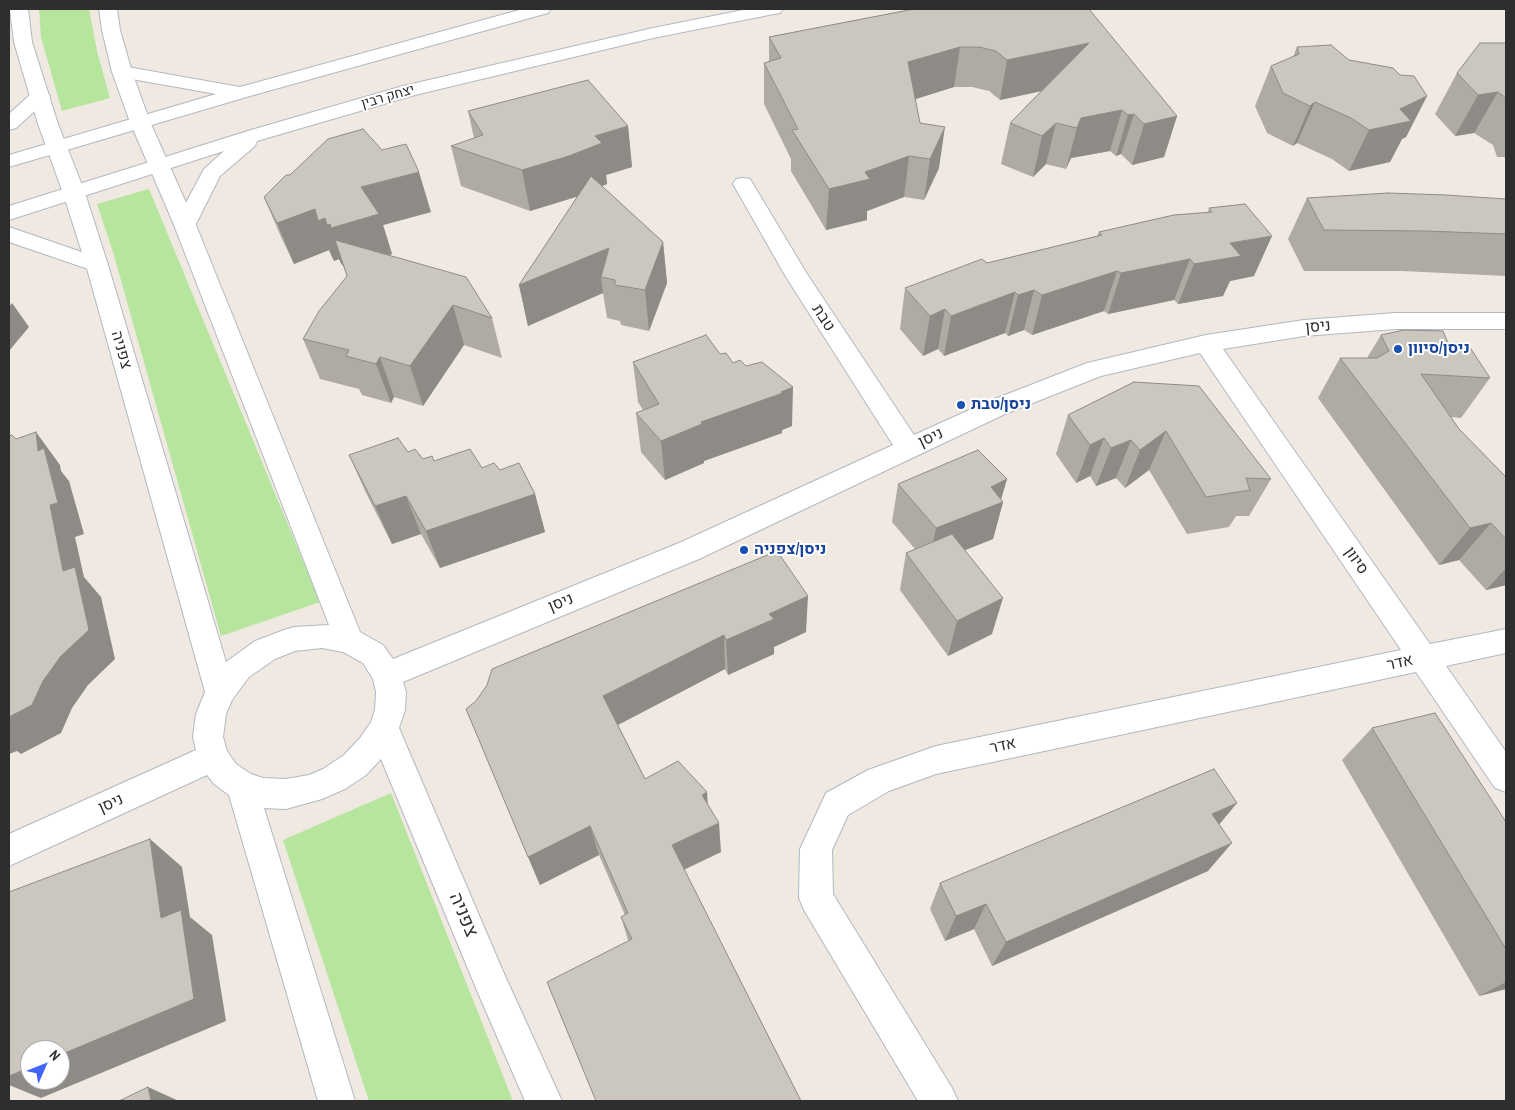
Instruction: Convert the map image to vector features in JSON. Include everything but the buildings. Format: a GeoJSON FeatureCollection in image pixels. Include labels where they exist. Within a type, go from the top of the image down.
{"type":"FeatureCollection","features":[{"type":"Feature","properties":{"kind":"street","name":"צפניה"},"geometry":{"type":"LineString","coordinates":[[19,9],[23,42],[97,265],[220,692]]}},
{"type":"Feature","properties":{"kind":"street"},"geometry":{"type":"LineString","coordinates":[[108,9],[111,30],[122,72],[140,122],[160,164],[185,225],[349,640]]}},
{"type":"Feature","properties":{"kind":"street"},"geometry":{"type":"LineString","coordinates":[[9,161],[243,92],[542,9]]}},
{"type":"Feature","properties":{"kind":"street","name":"יצחק רבין"},"geometry":{"type":"LineString","coordinates":[[9,214],[160,164],[410,90],[653,33],[774,9]]}},
{"type":"Feature","properties":{"kind":"street"},"geometry":{"type":"LineString","coordinates":[[122,72],[243,92]]}},
{"type":"Feature","properties":{"kind":"street"},"geometry":{"type":"LineString","coordinates":[[9,124],[40,96]]}},
{"type":"Feature","properties":{"kind":"street"},"geometry":{"type":"LineString","coordinates":[[185,225],[211,173],[258,134]]}},
{"type":"Feature","properties":{"kind":"street","name":"טבת"},"geometry":{"type":"LineString","coordinates":[[743,184],[797,277],[909,449]]}},
{"type":"Feature","properties":{"kind":"street"},"geometry":{"type":"LineString","coordinates":[[9,234],[97,265]]}},
{"type":"Feature","properties":{"kind":"street","name":"ניסן"},"geometry":{"type":"LineString","coordinates":[[387,675],[689,551],[996,408],[1096,369],[1206,343],[1304,328],[1386,322],[1506,321]]}},
{"type":"Feature","properties":{"kind":"street","name":"סיוון"},"geometry":{"type":"LineString","coordinates":[[1206,343],[1506,778]]}},
{"type":"Feature","properties":{"kind":"street"},"geometry":{"type":"LineString","coordinates":[[322,636],[349,640],[373,654],[387,675],[391,692],[390,710],[384,728],[372,748],[355,765],[334,780],[311,789],[286,794],[263,793],[242,786],[225,774],[213,757],[208,737],[211,714],[220,692],[239,668],[265,650],[294,639],[322,636]]}},
{"type":"Feature","properties":{"kind":"street","name":"אדר"},"geometry":{"type":"LineString","coordinates":[[940,1101],[816,898],[816,849],[837,804],[879,780],[936,760],[1506,641]]}},
{"type":"Feature","properties":{"kind":"street","name":"צפניה"},"geometry":{"type":"LineString","coordinates":[[384,728],[486,972],[544,1101]]}},
{"type":"Feature","properties":{"kind":"street","name":"ניסן"},"geometry":{"type":"LineString","coordinates":[[9,850],[213,757]]}},
{"type":"Feature","properties":{"kind":"street"},"geometry":{"type":"LineString","coordinates":[[242,786],[336,1101]]}},
{"type":"Feature","properties":{"kind":"green space"},"geometry":{"type":"Polygon","coordinates":[[[39,9],[89,9],[97,51],[110,98],[62,111],[41,37],[39,9]]]}},
{"type":"Feature","properties":{"kind":"green space"},"geometry":{"type":"Polygon","coordinates":[[[149,189],[320,602],[221,636],[113,252],[97,204],[149,189]]]}},
{"type":"Feature","properties":{"kind":"green space"},"geometry":{"type":"Polygon","coordinates":[[[391,793],[513,1101],[369,1101],[283,840],[391,793]]]}},
{"type":"Feature","properties":{"kind":"place","name":"ניסן/סיוון"},"geometry":{"type":"Point","coordinates":[1398,349]}},
{"type":"Feature","properties":{"kind":"place","name":"ניסן/טבת"},"geometry":{"type":"Point","coordinates":[961,405]}},
{"type":"Feature","properties":{"kind":"place","name":"ניסן/צפניה"},"geometry":{"type":"Point","coordinates":[744,550]}}]}
